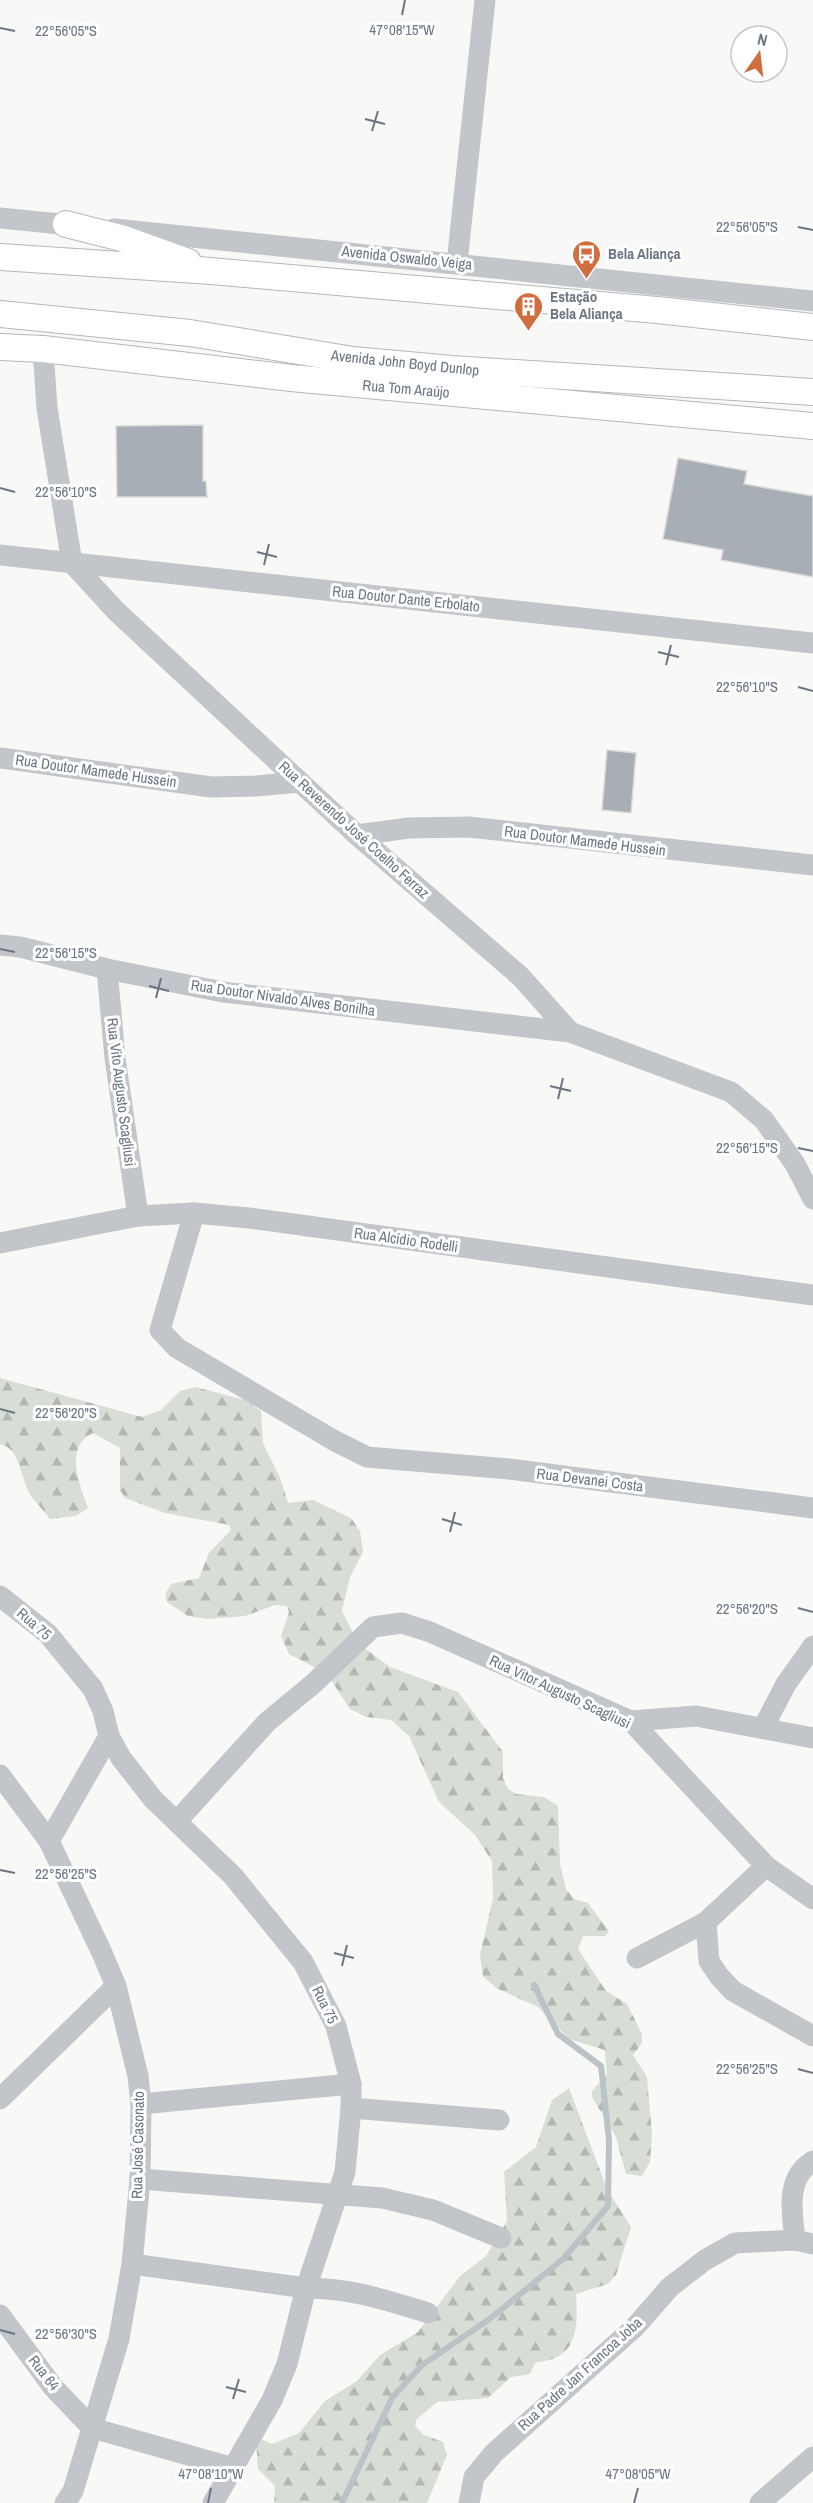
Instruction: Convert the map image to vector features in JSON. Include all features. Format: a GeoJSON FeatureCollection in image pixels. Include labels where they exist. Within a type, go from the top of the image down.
{"type":"FeatureCollection","features":[{"type":"Feature","properties":{"kind":"main road"},"geometry":{"type":"LineString","coordinates":[[66,224],[121,238],[211,271]]}},
{"type":"Feature","properties":{"kind":"main road"},"geometry":{"type":"LineString","coordinates":[[0,257],[211,271],[657,310],[813,327]]}},
{"type":"Feature","properties":{"kind":"main road","name":"Avenida John Boyd Dunlop"},"geometry":{"type":"LineString","coordinates":[[0,314],[190,333],[353,360],[452,369],[813,392]]}},
{"type":"Feature","properties":{"kind":"main road","name":"Rua Tom Araújo"},"geometry":{"type":"LineString","coordinates":[[0,347],[44,349],[302,379],[813,426]]}},
{"type":"Feature","properties":{"kind":"street"},"geometry":{"type":"LineString","coordinates":[[457,263],[484,0]]}},
{"type":"Feature","properties":{"kind":"street","name":"Avenida Oswaldo Veiga"},"geometry":{"type":"LineString","coordinates":[[0,218],[813,301]]}},
{"type":"Feature","properties":{"kind":"street"},"geometry":{"type":"LineString","coordinates":[[44,349],[47,408],[72,563]]}},
{"type":"Feature","properties":{"kind":"street","name":"Rua Doutor Dante Erbolato"},"geometry":{"type":"LineString","coordinates":[[0,555],[813,643]]}},
{"type":"Feature","properties":{"kind":"street","name":"Rua Reverendo José Coelho Ferraz"},"geometry":{"type":"LineString","coordinates":[[72,563],[116,611],[357,835],[521,977],[570,1032],[731,1092],[764,1120],[795,1164],[813,1199]]}},
{"type":"Feature","properties":{"kind":"street","name":"Rua Doutor Mamede Hussein"},"geometry":{"type":"LineString","coordinates":[[0,758],[211,787],[300,782]]}},
{"type":"Feature","properties":{"kind":"street","name":"Rua Doutor Mamede Hussein"},"geometry":{"type":"LineString","coordinates":[[357,835],[409,828],[470,827],[813,865]]}},
{"type":"Feature","properties":{"kind":"street","name":"Rua Doutor Nivaldo Alves Bonilha"},"geometry":{"type":"LineString","coordinates":[[0,945],[20,947],[107,969],[223,992],[570,1032]]}},
{"type":"Feature","properties":{"kind":"street","name":"Rua Vito Augusto Scagliusi"},"geometry":{"type":"LineString","coordinates":[[107,969],[115,1058],[138,1216]]}},
{"type":"Feature","properties":{"kind":"street","name":"Rua Alcídio Rodelli"},"geometry":{"type":"LineString","coordinates":[[0,1244],[138,1216],[194,1214],[272,1221],[813,1295]]}},
{"type":"Feature","properties":{"kind":"street","name":"Rua Devanei Costa"},"geometry":{"type":"LineString","coordinates":[[194,1214],[160,1330],[177,1348],[335,1441],[367,1457],[520,1471],[813,1508]]}},
{"type":"Feature","properties":{"kind":"street","name":"Rua 75"},"geometry":{"type":"LineString","coordinates":[[0,1596],[48,1634],[93,1689],[103,1711],[109,1736],[121,1758],[153,1799],[233,1876],[303,1962],[336,2026],[351,2084],[345,2172],[306,2288],[287,2364],[272,2400],[213,2503]]}},
{"type":"Feature","properties":{"kind":"street","name":"Rua Vitor Augusto Scagliusi"},"geometry":{"type":"LineString","coordinates":[[177,1821],[267,1722],[380,1627],[402,1623],[430,1632],[631,1721],[766,1866],[813,1899]]}},
{"type":"Feature","properties":{"kind":"street"},"geometry":{"type":"LineString","coordinates":[[763,1728],[786,1684],[813,1646]]}},
{"type":"Feature","properties":{"kind":"street"},"geometry":{"type":"LineString","coordinates":[[631,1721],[696,1716],[813,1738]]}},
{"type":"Feature","properties":{"kind":"street"},"geometry":{"type":"LineString","coordinates":[[49,1841],[109,1736]]}},
{"type":"Feature","properties":{"kind":"street","name":"Rua José Casonato"},"geometry":{"type":"LineString","coordinates":[[0,1775],[49,1841],[116,1986],[138,2076],[141,2104],[140,2179],[132,2264],[119,2339],[73,2491],[65,2503]]}},
{"type":"Feature","properties":{"kind":"street"},"geometry":{"type":"LineString","coordinates":[[637,1958],[706,1922],[766,1866]]}},
{"type":"Feature","properties":{"kind":"street"},"geometry":{"type":"LineString","coordinates":[[706,1922],[709,1961],[719,1976],[733,1990],[813,2036]]}},
{"type":"Feature","properties":{"kind":"street"},"geometry":{"type":"LineString","coordinates":[[0,2099],[116,1986]]}},
{"type":"Feature","properties":{"kind":"street"},"geometry":{"type":"LineString","coordinates":[[141,2104],[351,2084]]}},
{"type":"Feature","properties":{"kind":"street"},"geometry":{"type":"LineString","coordinates":[[351,2108],[500,2120]]}},
{"type":"Feature","properties":{"kind":"street"},"geometry":{"type":"LineString","coordinates":[[804,2242],[790,2194],[803,2169],[813,2161]]}},
{"type":"Feature","properties":{"kind":"street"},"geometry":{"type":"LineString","coordinates":[[140,2179],[382,2199],[434,2210],[501,2238]]}},
{"type":"Feature","properties":{"kind":"street","name":"Rua Padre Jan Francoa Joba"},"geometry":{"type":"LineString","coordinates":[[469,2503],[474,2477],[494,2453],[635,2327],[670,2287],[705,2260],[735,2243],[804,2242]]}},
{"type":"Feature","properties":{"kind":"street"},"geometry":{"type":"LineString","coordinates":[[132,2264],[306,2288],[334,2288],[364,2294],[428,2313]]}},
{"type":"Feature","properties":{"kind":"street","name":"Rua 64"},"geometry":{"type":"LineString","coordinates":[[0,2315],[53,2387],[92,2428]]}},
{"type":"Feature","properties":{"kind":"street"},"geometry":{"type":"LineString","coordinates":[[92,2428],[234,2468]]}},
{"type":"Feature","properties":{"kind":"street"},"geometry":{"type":"LineString","coordinates":[[760,2503],[813,2457]]}},
{"type":"Feature","properties":{"kind":"green space"},"geometry":{"type":"Polygon","coordinates":[[[0,1378],[142,1417],[161,1410],[180,1391],[195,1387],[245,1400],[261,1411],[263,1443],[281,1480],[288,1503],[313,1500],[351,1518],[360,1531],[363,1552],[350,1577],[342,1611],[358,1643],[390,1667],[458,1692],[503,1752],[503,1778],[508,1789],[516,1794],[544,1797],[558,1806],[560,1864],[566,1889],[574,1899],[588,1903],[609,1931],[605,1936],[583,1936],[578,1949],[606,1991],[627,2004],[642,2034],[642,2043],[633,2055],[647,2077],[652,2134],[650,2162],[642,2176],[626,2174],[616,2137],[592,2097],[592,2091],[607,2074],[605,2050],[569,2039],[538,2007],[496,1988],[483,1976],[480,1955],[493,1898],[492,1861],[475,1835],[439,1802],[409,1736],[391,1720],[367,1717],[350,1709],[327,1674],[289,1654],[281,1636],[289,1612],[287,1606],[275,1605],[245,1616],[208,1619],[188,1616],[167,1602],[165,1594],[171,1584],[199,1578],[209,1553],[231,1530],[229,1525],[165,1513],[125,1498],[120,1490],[120,1448],[93,1433],[84,1439],[78,1447],[76,1467],[88,1508],[76,1516],[50,1519],[31,1496],[12,1452],[0,1444],[0,1378]]]}},
{"type":"Feature","properties":{"kind":"green space"},"geometry":{"type":"Polygon","coordinates":[[[569,2088],[607,2189],[631,2227],[616,2275],[608,2284],[576,2294],[576,2328],[571,2344],[557,2357],[535,2363],[530,2374],[511,2377],[488,2398],[437,2402],[416,2420],[415,2426],[424,2435],[443,2442],[447,2455],[427,2503],[274,2503],[275,2486],[258,2469],[256,2441],[259,2438],[272,2444],[299,2433],[325,2401],[357,2381],[380,2355],[418,2332],[460,2276],[486,2256],[507,2221],[504,2172],[536,2147],[552,2100],[569,2088]]]}},
{"type":"Feature","properties":{"kind":"building"},"geometry":{"type":"Polygon","coordinates":[[[203,425],[203,481],[206,481],[207,497],[117,497],[116,426],[203,425]]]}},
{"type":"Feature","properties":{"kind":"building"},"geometry":{"type":"Polygon","coordinates":[[[678,458],[747,471],[744,484],[813,496],[813,577],[721,560],[723,550],[663,539],[678,458]]]}},
{"type":"Feature","properties":{"kind":"building"},"geometry":{"type":"Polygon","coordinates":[[[607,750],[636,753],[631,813],[602,810],[607,750]]]}},
{"type":"Feature","properties":{"kind":"waterway"},"geometry":{"type":"LineString","coordinates":[[342,2503],[392,2398],[422,2365],[491,2318],[563,2259],[608,2206],[609,2140],[601,2066],[558,2034],[534,1985]]}},
{"type":"Feature","properties":{"kind":"place","name":"Bela Aliança"},"geometry":{"type":"Point","coordinates":[587,280]}},
{"type":"Feature","properties":{"kind":"place","name":"Estação Bela Aliança"},"geometry":{"type":"Point","coordinates":[529,332]}}]}
